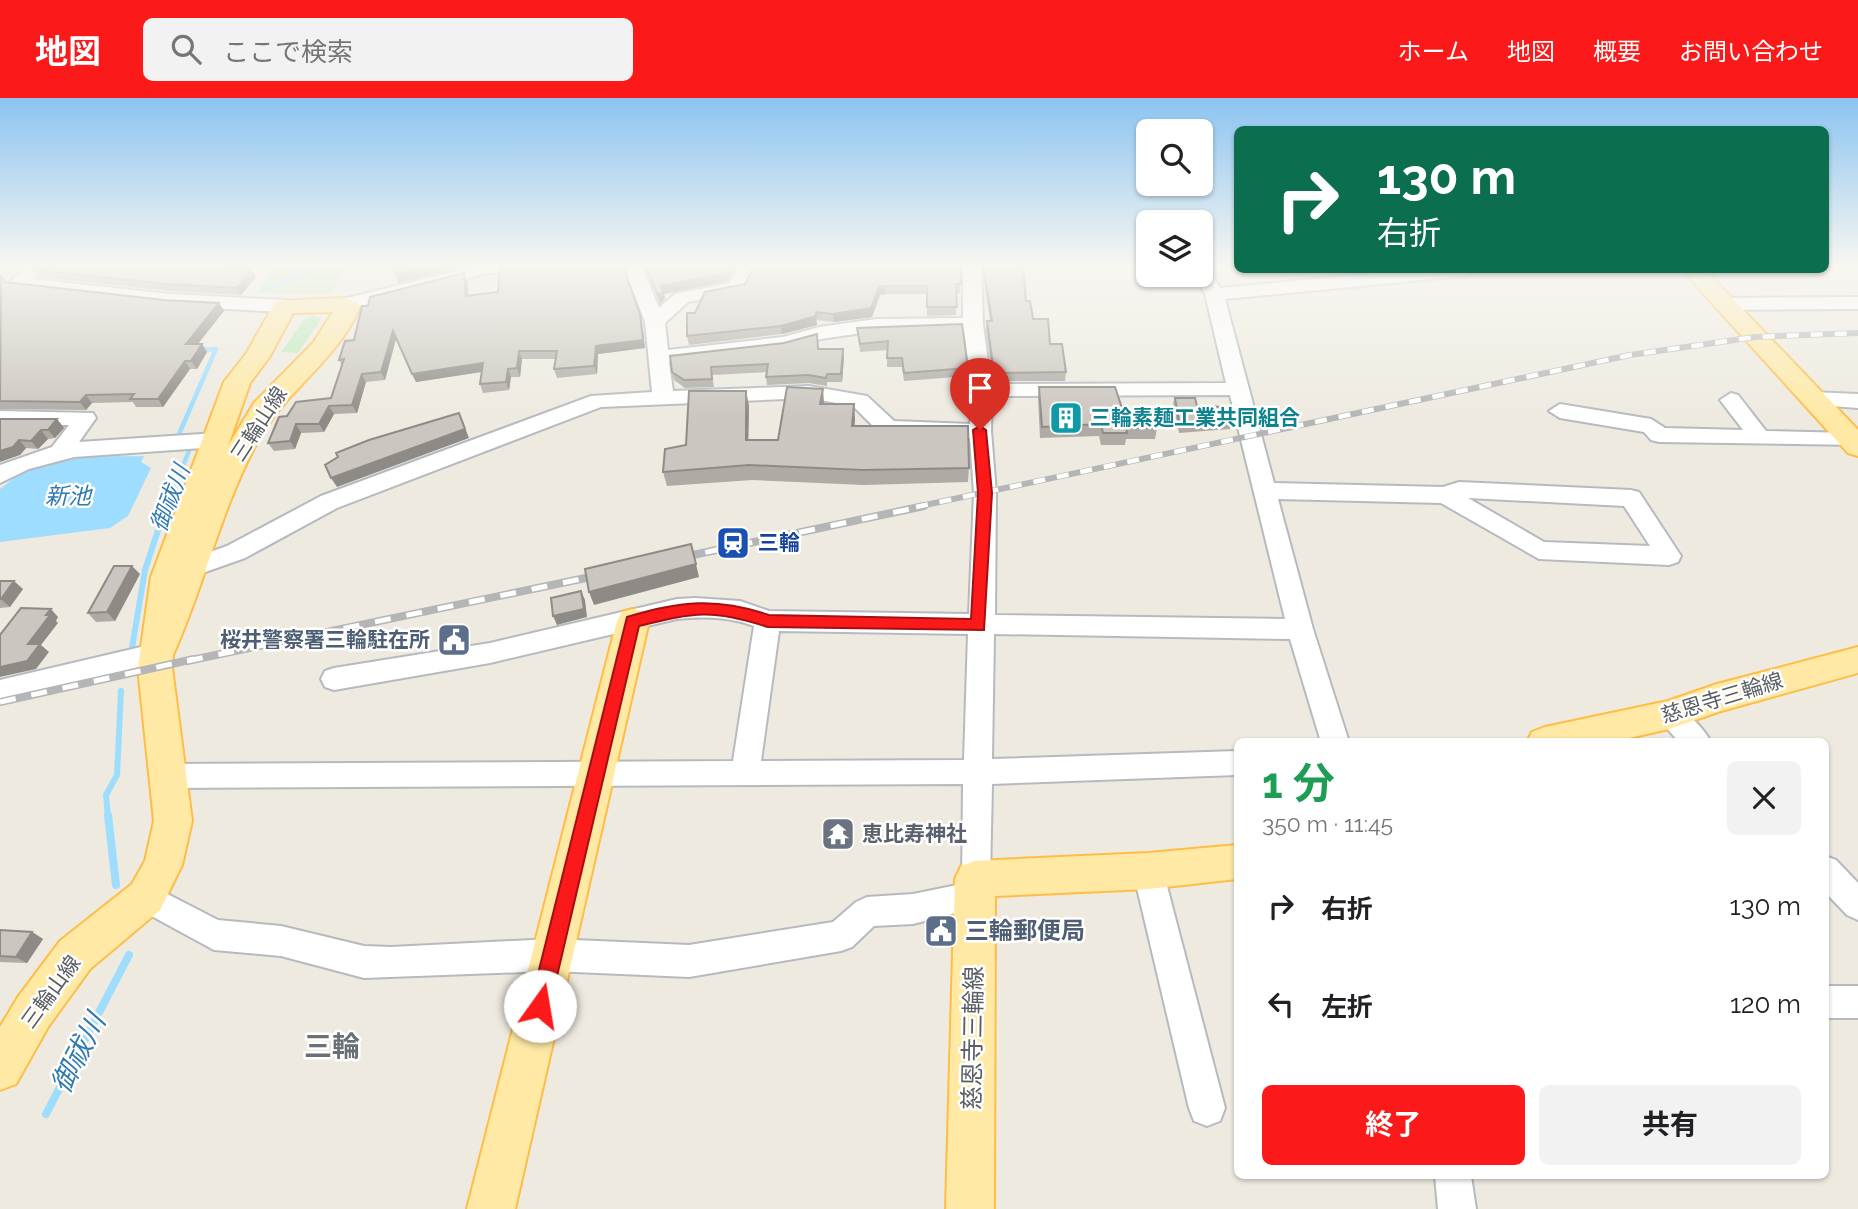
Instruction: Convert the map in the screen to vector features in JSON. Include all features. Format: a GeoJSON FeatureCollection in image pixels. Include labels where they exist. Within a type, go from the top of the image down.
{"type":"FeatureCollection","features":[{"type":"Feature","properties":{"kind":"main road","name":"三輪山線"},"geometry":{"type":"LineString","coordinates":[[178,573],[175,547],[237,382],[279,316]]}},
{"type":"Feature","properties":{"kind":"main road","name":"三輪山線"},"geometry":{"type":"LineString","coordinates":[[0,1068],[33,1012],[75,954],[146,897],[163,865],[173,821],[170,776],[155,668],[178,573],[225,478],[263,410],[281,386],[321,348],[343,316]]}},
{"type":"Feature","properties":{"kind":"main road"},"geometry":{"type":"LineString","coordinates":[[1738,316],[1854,443]]}},
{"type":"Feature","properties":{"kind":"main road"},"geometry":{"type":"LineString","coordinates":[[491,1209],[633,621]]}},
{"type":"Feature","properties":{"kind":"main road","name":"慈恩寺三輪線"},"geometry":{"type":"LineString","coordinates":[[1563,738],[1669,715],[1717,698],[1858,660]]}},
{"type":"Feature","properties":{"kind":"main road"},"geometry":{"type":"LineString","coordinates":[[975,887],[1234,862]]}},
{"type":"Feature","properties":{"kind":"main road","name":"慈恩寺三輪線"},"geometry":{"type":"LineString","coordinates":[[970,1209],[975,887]]}},
{"type":"Feature","properties":{"kind":"street"},"geometry":{"type":"LineString","coordinates":[[653,316],[661,358],[663,398]]}},
{"type":"Feature","properties":{"kind":"street"},"geometry":{"type":"LineString","coordinates":[[655,322],[662,316]]}},
{"type":"Feature","properties":{"kind":"street"},"geometry":{"type":"LineString","coordinates":[[146,897],[214,935],[281,941],[364,962],[552,955],[689,961],[841,936],[867,912],[913,909],[975,887],[979,625],[985,493],[980,430],[982,390],[973,316]]}},
{"type":"Feature","properties":{"kind":"street"},"geometry":{"type":"LineString","coordinates":[[1220,316],[1300,629],[1334,738]]}},
{"type":"Feature","properties":{"kind":"street"},"geometry":{"type":"LineString","coordinates":[[661,358],[683,353],[785,343],[819,333],[877,325],[973,324]]}},
{"type":"Feature","properties":{"kind":"street"},"geometry":{"type":"LineString","coordinates":[[982,390],[1238,389]]}},
{"type":"Feature","properties":{"kind":"street"},"geometry":{"type":"LineString","coordinates":[[178,573],[236,552],[329,502],[598,401],[809,392],[860,401],[888,428],[980,430]]}},
{"type":"Feature","properties":{"kind":"street"},"geometry":{"type":"LineString","coordinates":[[1812,399],[1858,401]]}},
{"type":"Feature","properties":{"kind":"street"},"geometry":{"type":"LineString","coordinates":[[1731,400],[1760,438]]}},
{"type":"Feature","properties":{"kind":"street"},"geometry":{"type":"LineString","coordinates":[[1560,411],[1651,426],[1658,435],[1854,443]]}},
{"type":"Feature","properties":{"kind":"street"},"geometry":{"type":"LineString","coordinates":[[0,418],[85,418],[61,450]]}},
{"type":"Feature","properties":{"kind":"street"},"geometry":{"type":"LineString","coordinates":[[0,475],[27,460],[61,450],[217,440]]}},
{"type":"Feature","properties":{"kind":"street"},"geometry":{"type":"LineString","coordinates":[[1266,491],[1445,495],[1459,489],[1631,498],[1669,556],[1539,550],[1445,495]]}},
{"type":"Feature","properties":{"kind":"street"},"geometry":{"type":"LineString","coordinates":[[334,679],[490,653],[695,607],[740,611],[768,621],[1300,629]]}},
{"type":"Feature","properties":{"kind":"street"},"geometry":{"type":"LineString","coordinates":[[745,773],[768,621]]}},
{"type":"Feature","properties":{"kind":"street"},"geometry":{"type":"LineString","coordinates":[[0,691],[158,653]]}},
{"type":"Feature","properties":{"kind":"street"},"geometry":{"type":"LineString","coordinates":[[1669,715],[1693,738]]}},
{"type":"Feature","properties":{"kind":"street"},"geometry":{"type":"LineString","coordinates":[[170,776],[594,776],[976,772],[1234,763]]}},
{"type":"Feature","properties":{"kind":"street"},"geometry":{"type":"LineString","coordinates":[[1148,871],[1207,1108]]}},
{"type":"Feature","properties":{"kind":"street"},"geometry":{"type":"LineString","coordinates":[[1829,874],[1855,897]]}},
{"type":"Feature","properties":{"kind":"street"},"geometry":{"type":"LineString","coordinates":[[1829,1002],[1858,1002]]}},
{"type":"Feature","properties":{"kind":"street"},"geometry":{"type":"LineString","coordinates":[[1453,1179],[1457,1209]]}},
{"type":"Feature","properties":{"kind":"green space"},"geometry":{"type":"Polygon","coordinates":[[[313,316],[321,319],[298,353],[281,352],[304,320],[313,316]]]}},
{"type":"Feature","properties":{"kind":"water","name":"新池"},"geometry":{"type":"Polygon","coordinates":[[[144,456],[141,462],[151,468],[128,516],[110,528],[0,542],[0,489],[26,470],[60,459],[144,456]]]}},
{"type":"Feature","properties":{"kind":"building"},"geometry":{"type":"Polygon","coordinates":[[[1,316],[209,316],[186,344],[202,344],[191,361],[185,361],[158,399],[130,399],[134,394],[86,395],[80,402],[0,401],[1,316]]]}},
{"type":"Feature","properties":{"kind":"building"},"geometry":{"type":"Polygon","coordinates":[[[360,316],[640,316],[643,340],[596,346],[594,366],[554,369],[557,351],[519,351],[517,368],[508,369],[506,382],[480,384],[483,363],[412,374],[393,331],[381,372],[362,374],[352,405],[329,406],[319,424],[296,424],[290,441],[268,443],[279,417],[287,416],[296,402],[331,398],[344,359],[339,360],[345,341],[354,340],[360,316]]]}},
{"type":"Feature","properties":{"kind":"building"},"geometry":{"type":"Polygon","coordinates":[[[687,316],[816,316],[781,326],[687,336],[687,316]]]}},
{"type":"Feature","properties":{"kind":"building"},"geometry":{"type":"Polygon","coordinates":[[[991,316],[1032,316],[1033,319],[1048,319],[1050,344],[1062,344],[1066,372],[994,373],[987,321],[992,321],[991,316]]]}},
{"type":"Feature","properties":{"kind":"building"},"geometry":{"type":"Polygon","coordinates":[[[962,324],[968,368],[904,373],[902,358],[887,358],[888,341],[860,344],[857,328],[962,324]]]}},
{"type":"Feature","properties":{"kind":"building"},"geometry":{"type":"Polygon","coordinates":[[[817,334],[818,349],[843,349],[841,374],[827,374],[826,378],[808,375],[766,377],[768,364],[711,367],[712,379],[684,380],[672,372],[670,356],[784,343],[817,334]]]}},
{"type":"Feature","properties":{"kind":"building"},"geometry":{"type":"Polygon","coordinates":[[[787,387],[823,389],[820,404],[854,404],[852,426],[968,426],[969,468],[863,470],[749,465],[663,472],[665,449],[686,445],[689,391],[746,391],[746,440],[778,440],[787,387]]]}},
{"type":"Feature","properties":{"kind":"building"},"geometry":{"type":"Polygon","coordinates":[[[1039,387],[1115,387],[1123,411],[1153,411],[1157,428],[1126,428],[1127,433],[1103,433],[1101,424],[1042,427],[1039,387]]]}},
{"type":"Feature","properties":{"kind":"building"},"geometry":{"type":"Polygon","coordinates":[[[1175,398],[1195,398],[1197,406],[1227,407],[1231,423],[1180,427],[1175,398]]]}},
{"type":"Feature","properties":{"kind":"building"},"geometry":{"type":"Polygon","coordinates":[[[459,413],[465,429],[331,478],[325,465],[338,457],[336,453],[369,440],[459,413]]]}},
{"type":"Feature","properties":{"kind":"building"},"geometry":{"type":"Polygon","coordinates":[[[0,419],[57,419],[48,430],[41,430],[31,441],[19,440],[13,447],[0,451],[0,419]]]}},
{"type":"Feature","properties":{"kind":"building"},"geometry":{"type":"Polygon","coordinates":[[[691,544],[696,564],[589,592],[585,569],[691,544]]]}},
{"type":"Feature","properties":{"kind":"building"},"geometry":{"type":"Polygon","coordinates":[[[114,566],[132,566],[107,612],[88,613],[114,566]]]}},
{"type":"Feature","properties":{"kind":"building"},"geometry":{"type":"Polygon","coordinates":[[[0,581],[14,581],[1,599],[0,599],[0,581]]]}},
{"type":"Feature","properties":{"kind":"building"},"geometry":{"type":"Polygon","coordinates":[[[581,591],[584,609],[553,616],[551,598],[581,591]]]}},
{"type":"Feature","properties":{"kind":"building"},"geometry":{"type":"Polygon","coordinates":[[[21,608],[51,609],[46,615],[50,615],[28,644],[40,644],[27,661],[0,667],[0,635],[21,608]]]}},
{"type":"Feature","properties":{"kind":"building"},"geometry":{"type":"Polygon","coordinates":[[[0,930],[32,932],[16,957],[0,956],[0,930]]]}},
{"type":"Feature","properties":{"kind":"waterway","name":"御祓川"},"geometry":{"type":"LineString","coordinates":[[176,441],[216,349],[199,350]]}},
{"type":"Feature","properties":{"kind":"waterway","name":"御祓川"},"geometry":{"type":"LineString","coordinates":[[166,507],[191,446],[187,447]]}},
{"type":"Feature","properties":{"kind":"waterway","name":"御祓川"},"geometry":{"type":"LineString","coordinates":[[132,648],[145,570],[166,506]]}},
{"type":"Feature","properties":{"kind":"waterway","name":"御祓川"},"geometry":{"type":"LineString","coordinates":[[108,817],[106,795],[117,775],[121,691]]}},
{"type":"Feature","properties":{"kind":"waterway","name":"御祓川"},"geometry":{"type":"LineString","coordinates":[[108,815],[116,885]]}},
{"type":"Feature","properties":{"kind":"waterway","name":"御祓川"},"geometry":{"type":"LineString","coordinates":[[46,1114],[129,955]]}},
{"type":"Feature","properties":{"kind":"railway"},"geometry":{"type":"LineString","coordinates":[[916,507],[1630,355],[1755,337],[1858,333]]}},
{"type":"Feature","properties":{"kind":"railway"},"geometry":{"type":"LineString","coordinates":[[674,559],[924,506]]}},
{"type":"Feature","properties":{"kind":"railway"},"geometry":{"type":"LineString","coordinates":[[187,661],[605,574]]}},
{"type":"Feature","properties":{"kind":"railway"},"geometry":{"type":"LineString","coordinates":[[0,702],[194,659]]}},
{"type":"Feature","properties":{"kind":"place","name":"三輪素麺工業共同組合"},"geometry":{"type":"Point","coordinates":[1066,418]}},
{"type":"Feature","properties":{"kind":"place","name":"三輪"},"geometry":{"type":"Point","coordinates":[733,543]}},
{"type":"Feature","properties":{"kind":"place","name":"桜井警察署三輪駐在所"},"geometry":{"type":"Point","coordinates":[454,640]}},
{"type":"Feature","properties":{"kind":"place","name":"恵比寿神社"},"geometry":{"type":"Point","coordinates":[838,834]}},
{"type":"Feature","properties":{"kind":"place","name":"三輪郵便局"},"geometry":{"type":"Point","coordinates":[941,931]}},
{"type":"Feature","properties":{"kind":"district","name":"三輪"},"geometry":{"type":"Point","coordinates":[332,1046]}},
{"type":"Feature","properties":{"kind":"route"},"geometry":{"type":"LineString","coordinates":[[540,1006],[633,621],[677,608],[695,607],[740,611],[768,621],[979,625],[985,493],[980,430]]}}]}
